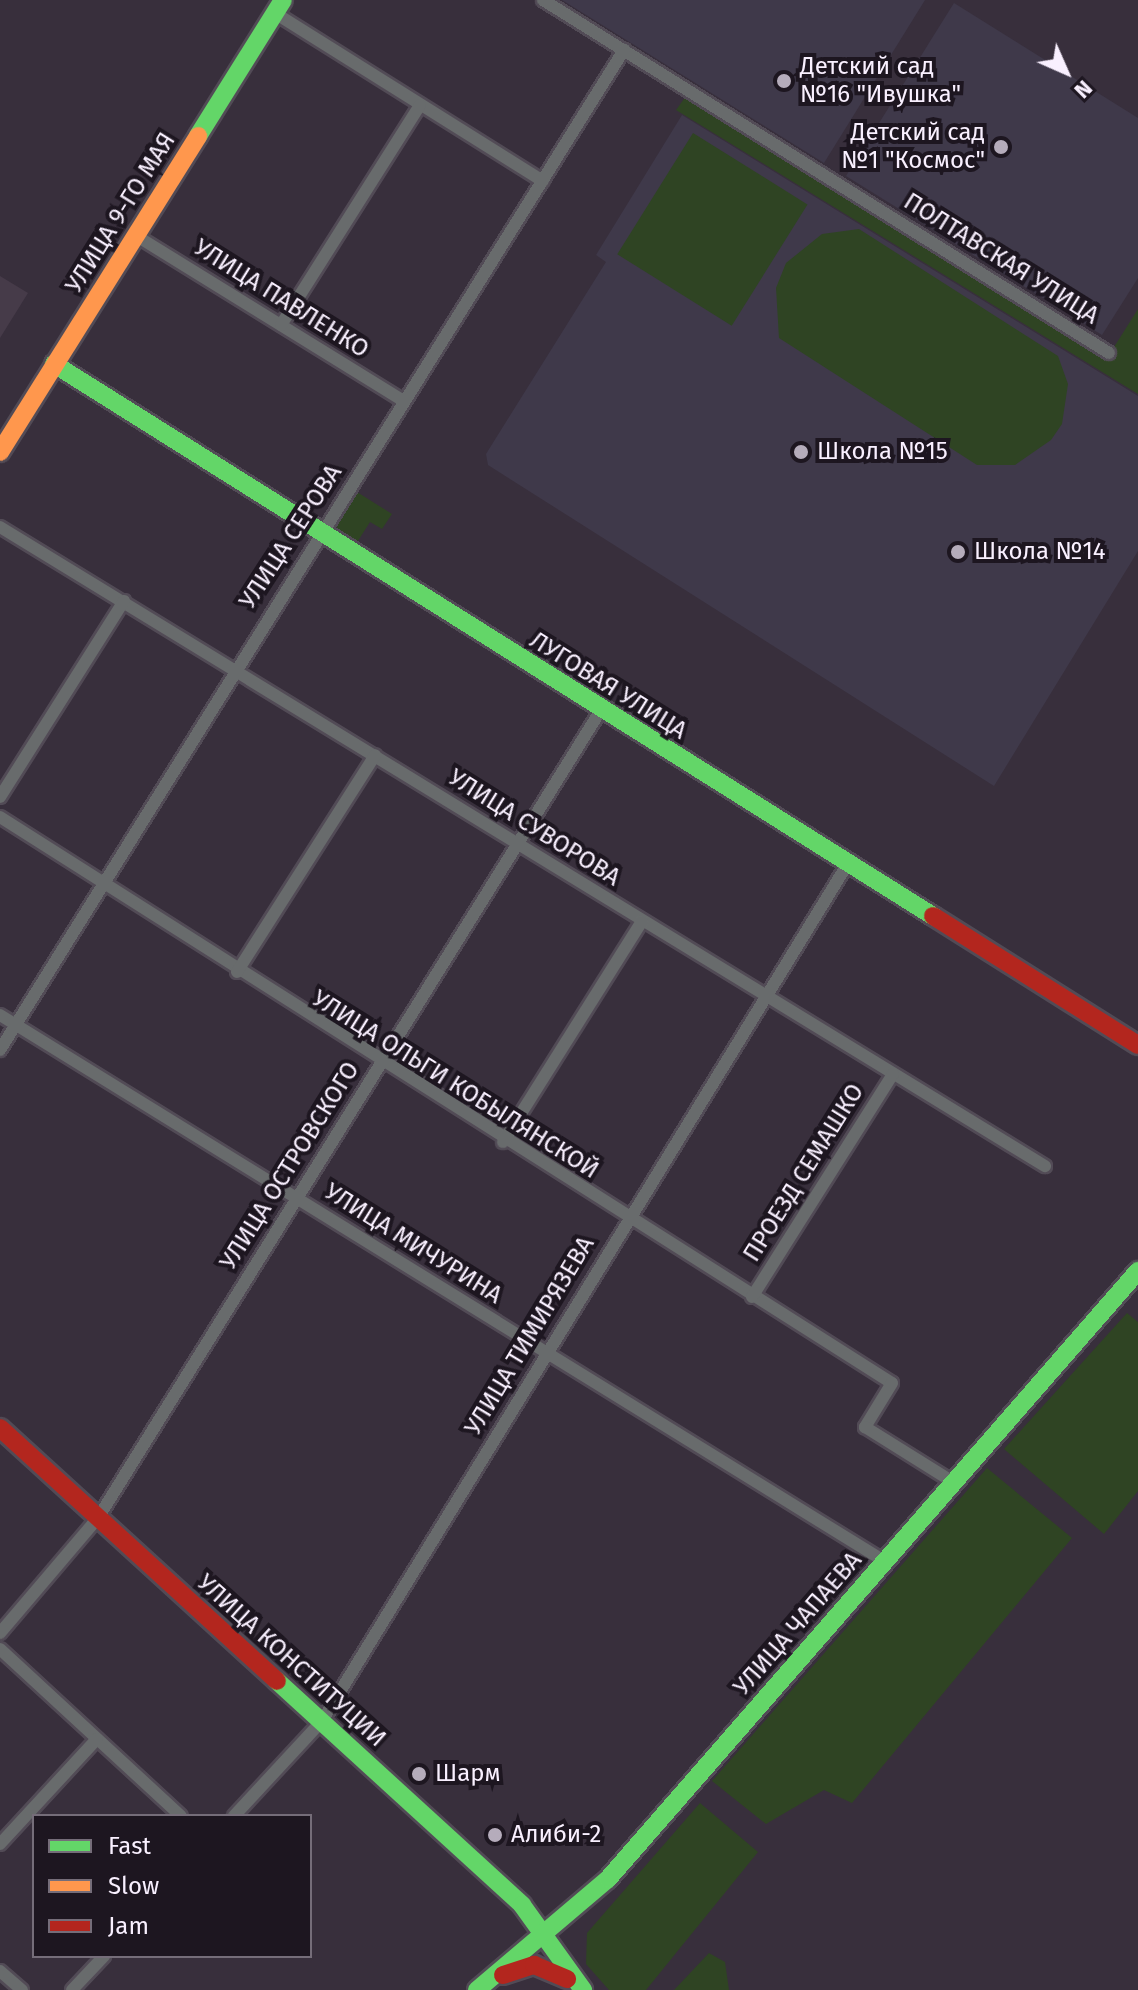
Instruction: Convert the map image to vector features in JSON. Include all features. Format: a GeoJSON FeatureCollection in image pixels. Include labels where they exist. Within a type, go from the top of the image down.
{"type":"FeatureCollection","features":[{"type":"Feature","properties":{"kind":"street","name":"ПОЛТАВСКАЯ УЛИЦА"},"geometry":{"type":"LineString","coordinates":[[543,0],[1109,353]]}},
{"type":"Feature","properties":{"kind":"street"},"geometry":{"type":"LineString","coordinates":[[279,7],[420,105],[543,181]]}},
{"type":"Feature","properties":{"kind":"street","name":"УЛИЦА 9-ГО МАЯ"},"geometry":{"type":"LineString","coordinates":[[0,452],[279,7]]}},
{"type":"Feature","properties":{"kind":"street","name":"УЛИЦА СЕРОВА"},"geometry":{"type":"LineString","coordinates":[[0,1050],[235,666],[624,50]]}},
{"type":"Feature","properties":{"kind":"street"},"geometry":{"type":"LineString","coordinates":[[281,325],[420,105]]}},
{"type":"Feature","properties":{"kind":"street","name":"УЛИЦА ПАВЛЕНКО"},"geometry":{"type":"LineString","coordinates":[[135,235],[404,401]]}},
{"type":"Feature","properties":{"kind":"street","name":"ЛУГОВАЯ УЛИЦА"},"geometry":{"type":"LineString","coordinates":[[54,364],[1138,1045]]}},
{"type":"Feature","properties":{"kind":"street","name":"УЛИЦА СУВОРОВА"},"geometry":{"type":"LineString","coordinates":[[0,527],[235,666],[516,845],[1045,1166]]}},
{"type":"Feature","properties":{"kind":"street"},"geometry":{"type":"LineString","coordinates":[[0,797],[124,601]]}},
{"type":"Feature","properties":{"kind":"street","name":"УЛИЦА ОСТРОВСКОГО"},"geometry":{"type":"LineString","coordinates":[[0,1633],[98,1518],[601,710]]}},
{"type":"Feature","properties":{"kind":"street"},"geometry":{"type":"LineString","coordinates":[[237,972],[375,755]]}},
{"type":"Feature","properties":{"kind":"street","name":"УЛИЦА ОЛЬГИ КОБЫЛЯНСКОЙ"},"geometry":{"type":"LineString","coordinates":[[0,817],[379,1064],[892,1383],[865,1427],[953,1482]]}},
{"type":"Feature","properties":{"kind":"street","name":"УЛИЦА ТИМИРЯЗЕВА"},"geometry":{"type":"LineString","coordinates":[[236,1814],[322,1721],[626,1219],[847,865]]}},
{"type":"Feature","properties":{"kind":"street"},"geometry":{"type":"LineString","coordinates":[[503,1142],[642,921]]}},
{"type":"Feature","properties":{"kind":"street","name":"УЛИЦА МИЧУРИНА"},"geometry":{"type":"LineString","coordinates":[[0,1015],[884,1561]]}},
{"type":"Feature","properties":{"kind":"street","name":"ПРОЕЗД СЕМАШКО"},"geometry":{"type":"LineString","coordinates":[[752,1297],[893,1074]]}},
{"type":"Feature","properties":{"kind":"street","name":"УЛИЦА ЧАПАЕВА"},"geometry":{"type":"LineString","coordinates":[[477,1990],[608,1879],[1138,1271]]}},
{"type":"Feature","properties":{"kind":"street","name":"УЛИЦА КОНСТИТУЦИИ"},"geometry":{"type":"LineString","coordinates":[[0,1428],[522,1905],[539,1937],[583,1990]]}},
{"type":"Feature","properties":{"kind":"street"},"geometry":{"type":"LineString","coordinates":[[0,1649],[179,1814]]}},
{"type":"Feature","properties":{"kind":"street"},"geometry":{"type":"LineString","coordinates":[[0,1844],[97,1739]]}},
{"type":"Feature","properties":{"kind":"street"},"geometry":{"type":"LineString","coordinates":[[72,1990],[102,1958]]}},
{"type":"Feature","properties":{"kind":"street"},"geometry":{"type":"LineString","coordinates":[[487,1990],[519,1965],[550,1968],[583,1990]]}},
{"type":"Feature","properties":{"kind":"street"},"geometry":{"type":"LineString","coordinates":[[0,1971],[22,1990]]}},
{"type":"Feature","properties":{"kind":"shaded area","name":"Детский сад №16 \"Ивушка\""},"geometry":{"type":"Polygon","coordinates":[[[562,0],[925,0],[824,163],[562,0]]]}},
{"type":"Feature","properties":{"kind":"shaded area","name":"Детский сад №1 \"Космос\""},"geometry":{"type":"Polygon","coordinates":[[[954,3],[1138,118],[1138,278],[1102,335],[846,176],[954,3]]]}},
{"type":"Feature","properties":{"kind":"shaded area"},"geometry":{"type":"Polygon","coordinates":[[[682,115],[1138,396],[1138,551],[994,786],[488,465],[486,454],[606,262],[596,255],[682,115]]]}},
{"type":"Feature","properties":{"kind":"shaded area"},"geometry":{"type":"Polygon","coordinates":[[[0,276],[28,293],[0,338],[0,276]]]}},
{"type":"Feature","properties":{"kind":"green space"},"geometry":{"type":"Polygon","coordinates":[[[686,96],[1109,355],[1138,309],[1138,394],[676,110],[686,96]]]}},
{"type":"Feature","properties":{"kind":"green space"},"geometry":{"type":"Polygon","coordinates":[[[693,133],[807,205],[732,326],[617,254],[693,133]]]}},
{"type":"Feature","properties":{"kind":"green space"},"geometry":{"type":"Polygon","coordinates":[[[859,229],[1058,356],[1068,384],[1062,424],[1051,440],[1015,465],[977,465],[779,338],[776,288],[786,263],[822,234],[859,229]]]}},
{"type":"Feature","properties":{"kind":"green space"},"geometry":{"type":"Polygon","coordinates":[[[357,492],[392,514],[382,529],[370,522],[356,544],[335,526],[357,492]]]}},
{"type":"Feature","properties":{"kind":"green space"},"geometry":{"type":"Polygon","coordinates":[[[1127,1313],[1138,1322],[1138,1491],[1104,1534],[1004,1449],[1127,1313]]]}},
{"type":"Feature","properties":{"kind":"green space"},"geometry":{"type":"Polygon","coordinates":[[[987,1468],[1072,1538],[852,1803],[824,1790],[766,1824],[712,1781],[987,1468]]]}},
{"type":"Feature","properties":{"kind":"green space"},"geometry":{"type":"Polygon","coordinates":[[[700,1803],[758,1852],[646,1990],[609,1990],[586,1964],[587,1933],[700,1803]]]}},
{"type":"Feature","properties":{"kind":"green space"},"geometry":{"type":"Polygon","coordinates":[[[709,1953],[725,1962],[729,1990],[674,1990],[709,1953]]]}},
{"type":"Feature","properties":{"kind":"traffic: fast"},"geometry":{"type":"LineString","coordinates":[[198,136],[283,0]]}},
{"type":"Feature","properties":{"kind":"traffic: fast"},"geometry":{"type":"LineString","coordinates":[[54,364],[933,916]]}},
{"type":"Feature","properties":{"kind":"traffic: fast"},"geometry":{"type":"LineString","coordinates":[[477,1990],[608,1879],[1138,1271]]}},
{"type":"Feature","properties":{"kind":"traffic: fast"},"geometry":{"type":"LineString","coordinates":[[277,1681],[522,1905],[583,1990]]}},
{"type":"Feature","properties":{"kind":"traffic: slow"},"geometry":{"type":"LineString","coordinates":[[0,452],[198,136]]}},
{"type":"Feature","properties":{"kind":"traffic: jam"},"geometry":{"type":"LineString","coordinates":[[933,916],[1138,1045]]}},
{"type":"Feature","properties":{"kind":"traffic: jam"},"geometry":{"type":"LineString","coordinates":[[0,1428],[277,1681]]}},
{"type":"Feature","properties":{"kind":"traffic: jam"},"geometry":{"type":"LineString","coordinates":[[503,1975],[534,1965],[567,1979]]}},
{"type":"Feature","properties":{"kind":"place","name":"Детский сад №16 \"Ивушка\""},"geometry":{"type":"Point","coordinates":[784,81]}},
{"type":"Feature","properties":{"kind":"place","name":"Детский сад №1 \"Космос\""},"geometry":{"type":"Point","coordinates":[1001,147]}},
{"type":"Feature","properties":{"kind":"place","name":"Школа №15"},"geometry":{"type":"Point","coordinates":[801,452]}},
{"type":"Feature","properties":{"kind":"place","name":"Школа №14"},"geometry":{"type":"Point","coordinates":[958,552]}},
{"type":"Feature","properties":{"kind":"place","name":"Шарм"},"geometry":{"type":"Point","coordinates":[419,1774]}},
{"type":"Feature","properties":{"kind":"place","name":"Алиби-2"},"geometry":{"type":"Point","coordinates":[495,1835]}}]}
